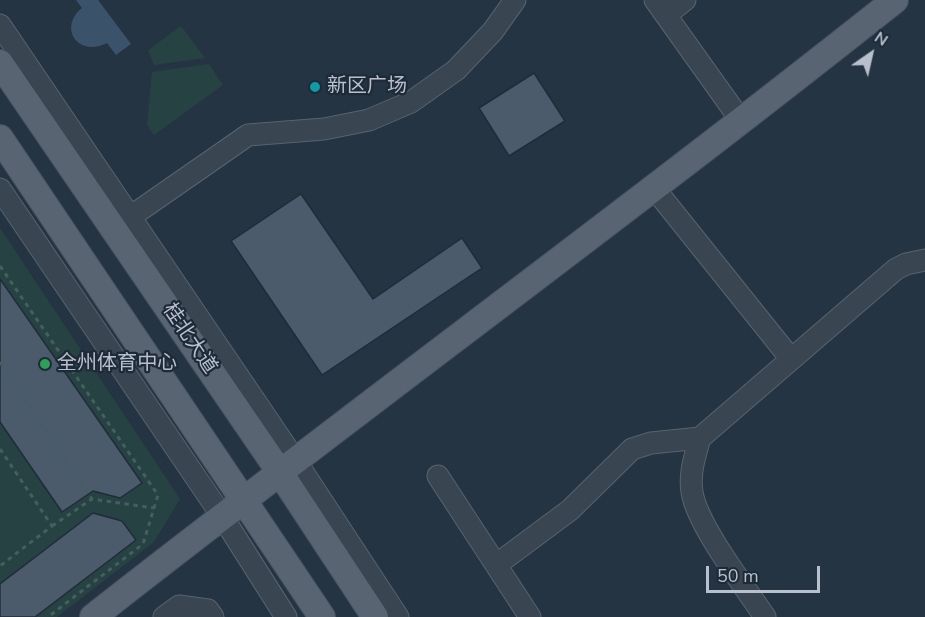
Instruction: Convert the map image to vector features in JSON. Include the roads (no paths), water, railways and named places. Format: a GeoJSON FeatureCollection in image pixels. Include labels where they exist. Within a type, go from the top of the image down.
{"type":"FeatureCollection","features":[{"type":"Feature","properties":{"kind":"main road"},"geometry":{"type":"LineString","coordinates":[[99,615],[244,499],[742,122],[895,0]]}},
{"type":"Feature","properties":{"kind":"main road","name":"桂北大道"},"geometry":{"type":"LineString","coordinates":[[0,63],[122,223],[287,466],[375,617]]}},
{"type":"Feature","properties":{"kind":"main road"},"geometry":{"type":"LineString","coordinates":[[0,138],[322,617]]}},
{"type":"Feature","properties":{"kind":"street"},"geometry":{"type":"LineString","coordinates":[[0,25],[122,223],[248,135],[335,127],[369,120],[411,102],[456,70],[493,32],[515,0]]}},
{"type":"Feature","properties":{"kind":"street"},"geometry":{"type":"LineString","coordinates":[[685,0],[660,8],[742,122]]}},
{"type":"Feature","properties":{"kind":"street"},"geometry":{"type":"LineString","coordinates":[[654,188],[791,359]]}},
{"type":"Feature","properties":{"kind":"street"},"geometry":{"type":"LineString","coordinates":[[0,189],[222,516],[286,617]]}},
{"type":"Feature","properties":{"kind":"street"},"geometry":{"type":"LineString","coordinates":[[765,617],[705,527],[697,508],[692,494],[691,476],[700,438],[896,269],[906,264],[925,260]]}},
{"type":"Feature","properties":{"kind":"street"},"geometry":{"type":"LineString","coordinates":[[496,565],[570,510],[632,449],[651,443],[700,438]]}},
{"type":"Feature","properties":{"kind":"street"},"geometry":{"type":"LineString","coordinates":[[287,466],[398,617]]}},
{"type":"Feature","properties":{"kind":"street"},"geometry":{"type":"LineString","coordinates":[[438,477],[530,617]]}},
{"type":"Feature","properties":{"kind":"street"},"geometry":{"type":"LineString","coordinates":[[164,617],[179,606],[208,610],[213,617]]}},
{"type":"Feature","properties":{"kind":"water"},"geometry":{"type":"Polygon","coordinates":[[[76,0],[98,0],[131,44],[116,55],[107,43],[97,47],[80,44],[75,39],[71,24],[82,8],[76,0]]]}},
{"type":"Feature","properties":{"kind":"place","name":"新区广场"},"geometry":{"type":"Point","coordinates":[315,87]}},
{"type":"Feature","properties":{"kind":"place","name":"全州体育中心"},"geometry":{"type":"Point","coordinates":[45,364]}}]}
